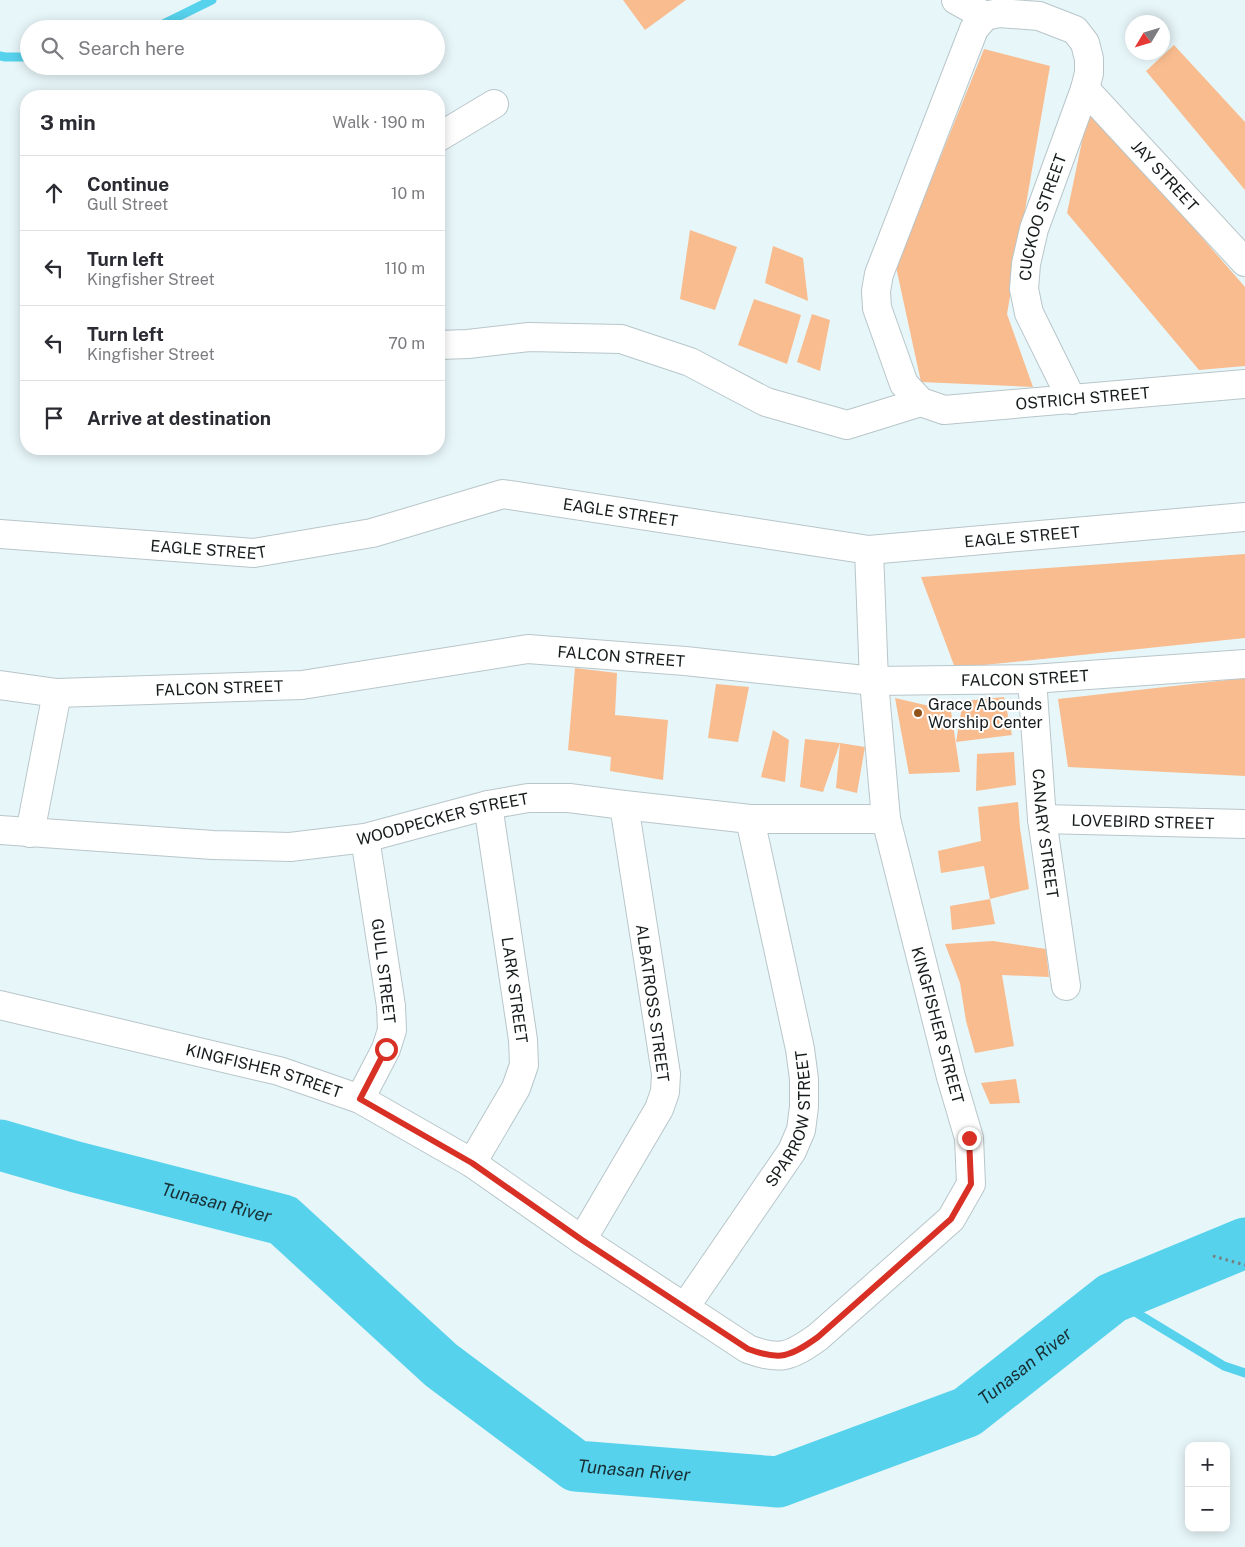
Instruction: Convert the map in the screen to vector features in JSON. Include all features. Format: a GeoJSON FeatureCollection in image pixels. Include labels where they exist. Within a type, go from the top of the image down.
{"type":"FeatureCollection","features":[{"type":"Feature","properties":{"kind":"street"},"geometry":{"type":"LineString","coordinates":[[445,345],[529,337],[621,339],[690,362],[766,402],[847,425],[921,402],[904,384],[877,308],[876,291],[879,274],[974,29],[985,16],[956,0]]}},
{"type":"Feature","properties":{"kind":"street","name":"CUCKOO STREET"},"geometry":{"type":"LineString","coordinates":[[985,16],[999,13],[1039,16],[1075,30],[1085,43],[1089,59],[1089,73],[1084,89],[1034,229],[1026,264],[1024,289],[1029,313],[1072,400]]}},
{"type":"Feature","properties":{"kind":"street","name":"JAY STREET"},"geometry":{"type":"LineString","coordinates":[[1084,89],[1245,262]]}},
{"type":"Feature","properties":{"kind":"street"},"geometry":{"type":"LineString","coordinates":[[445,133],[494,104]]}},
{"type":"Feature","properties":{"kind":"street","name":"OSTRICH STREET"},"geometry":{"type":"LineString","coordinates":[[921,402],[944,410],[1245,384]]}},
{"type":"Feature","properties":{"kind":"street","name":"EAGLE STREET"},"geometry":{"type":"LineString","coordinates":[[0,534],[254,553],[372,532],[503,494],[869,550],[1245,517]]}},
{"type":"Feature","properties":{"kind":"street","name":"KINGFISHER STREET"},"geometry":{"type":"LineString","coordinates":[[0,1005],[279,1071],[360,1099],[472,1163],[582,1240],[748,1349],[765,1355],[783,1356],[801,1349],[818,1337],[951,1219],[971,1184],[969,1138],[951,1077],[886,819],[874,681],[869,550]]}},
{"type":"Feature","properties":{"kind":"street","name":"FALCON STREET"},"geometry":{"type":"LineString","coordinates":[[0,685],[57,693],[302,685],[528,649],[685,661],[874,681],[1032,679],[1245,664]]}},
{"type":"Feature","properties":{"kind":"street","name":"CANARY STREET"},"geometry":{"type":"LineString","coordinates":[[1032,679],[1042,819],[1066,986]]}},
{"type":"Feature","properties":{"kind":"street"},"geometry":{"type":"LineString","coordinates":[[30,832],[57,693]]}},
{"type":"Feature","properties":{"kind":"street","name":"WOODPECKER STREET"},"geometry":{"type":"LineString","coordinates":[[0,830],[213,845],[290,847],[365,838],[488,805],[528,798],[568,798],[750,818],[886,819]]}},
{"type":"Feature","properties":{"kind":"street","name":"LARK STREET"},"geometry":{"type":"LineString","coordinates":[[472,1163],[516,1088],[524,1065],[521,1030],[488,805]]}},
{"type":"Feature","properties":{"kind":"street","name":"ALBATROSS STREET"},"geometry":{"type":"LineString","coordinates":[[582,1240],[659,1109],[665,1092],[666,1074],[624,805]]}},
{"type":"Feature","properties":{"kind":"street","name":"SPARROW STREET"},"geometry":{"type":"LineString","coordinates":[[685,1307],[792,1151],[801,1130],[804,1079],[800,1049],[750,818]]}},
{"type":"Feature","properties":{"kind":"street","name":"LOVEBIRD STREET"},"geometry":{"type":"LineString","coordinates":[[1042,819],[1245,824]]}},
{"type":"Feature","properties":{"kind":"street","name":"GULL STREET"},"geometry":{"type":"LineString","coordinates":[[360,1099],[386,1049],[392,1030],[391,1006],[365,838]]}},
{"type":"Feature","properties":{"kind":"path"},"geometry":{"type":"LineString","coordinates":[[1213,1256],[1245,1265]]}},
{"type":"Feature","properties":{"kind":"building"},"geometry":{"type":"Polygon","coordinates":[[[623,0],[686,0],[645,30],[623,0]]]}},
{"type":"Feature","properties":{"kind":"building"},"geometry":{"type":"Polygon","coordinates":[[[1174,45],[1245,122],[1245,190],[1146,71],[1158,60],[1170,60],[1170,49],[1174,45]]]}},
{"type":"Feature","properties":{"kind":"building"},"geometry":{"type":"Polygon","coordinates":[[[984,49],[1050,66],[1007,314],[1033,387],[921,382],[896,267],[984,49]]]}},
{"type":"Feature","properties":{"kind":"building"},"geometry":{"type":"Polygon","coordinates":[[[1089,108],[1245,287],[1245,366],[1199,370],[1067,213],[1089,108]]]}},
{"type":"Feature","properties":{"kind":"building"},"geometry":{"type":"Polygon","coordinates":[[[690,230],[737,247],[715,310],[680,299],[690,230]]]}},
{"type":"Feature","properties":{"kind":"building"},"geometry":{"type":"Polygon","coordinates":[[[773,246],[803,258],[808,301],[765,283],[773,246]]]}},
{"type":"Feature","properties":{"kind":"building"},"geometry":{"type":"Polygon","coordinates":[[[754,299],[801,315],[787,364],[738,345],[754,299]]]}},
{"type":"Feature","properties":{"kind":"building"},"geometry":{"type":"Polygon","coordinates":[[[812,314],[830,320],[820,371],[797,362],[812,314]]]}},
{"type":"Feature","properties":{"kind":"building"},"geometry":{"type":"Polygon","coordinates":[[[1245,554],[1245,638],[955,668],[921,577],[1245,554]]]}},
{"type":"Feature","properties":{"kind":"building"},"geometry":{"type":"Polygon","coordinates":[[[575,668],[617,673],[615,715],[668,720],[663,780],[610,771],[611,757],[568,750],[575,668]]]}},
{"type":"Feature","properties":{"kind":"building"},"geometry":{"type":"Polygon","coordinates":[[[1245,678],[1245,776],[1068,767],[1058,699],[1245,678]]]}},
{"type":"Feature","properties":{"kind":"building"},"geometry":{"type":"Polygon","coordinates":[[[716,684],[749,687],[738,742],[708,738],[716,684]]]}},
{"type":"Feature","properties":{"kind":"building"},"geometry":{"type":"Polygon","coordinates":[[[1004,697],[1012,735],[956,742],[963,701],[1004,697]]]}},
{"type":"Feature","properties":{"kind":"building"},"geometry":{"type":"Polygon","coordinates":[[[895,698],[951,711],[960,772],[909,774],[895,698]]]}},
{"type":"Feature","properties":{"kind":"building"},"geometry":{"type":"Polygon","coordinates":[[[773,730],[789,740],[785,782],[761,777],[773,730]]]}},
{"type":"Feature","properties":{"kind":"building"},"geometry":{"type":"Polygon","coordinates":[[[805,739],[840,743],[823,792],[800,787],[805,739]]]}},
{"type":"Feature","properties":{"kind":"building"},"geometry":{"type":"Polygon","coordinates":[[[840,743],[865,747],[857,793],[836,788],[840,743]]]}},
{"type":"Feature","properties":{"kind":"building"},"geometry":{"type":"Polygon","coordinates":[[[1014,752],[1016,785],[976,791],[977,754],[1014,752]]]}},
{"type":"Feature","properties":{"kind":"building"},"geometry":{"type":"Polygon","coordinates":[[[1018,802],[1029,889],[990,899],[984,866],[941,873],[938,851],[981,841],[978,807],[1018,802]]]}},
{"type":"Feature","properties":{"kind":"building"},"geometry":{"type":"Polygon","coordinates":[[[990,899],[995,924],[952,930],[950,906],[990,899]]]}},
{"type":"Feature","properties":{"kind":"building"},"geometry":{"type":"Polygon","coordinates":[[[993,941],[1046,949],[1049,977],[1002,975],[1014,1046],[975,1053],[966,1021],[960,983],[945,944],[993,941]]]}},
{"type":"Feature","properties":{"kind":"building"},"geometry":{"type":"Polygon","coordinates":[[[1016,1079],[1020,1103],[990,1104],[981,1083],[1016,1079]]]}},
{"type":"Feature","properties":{"kind":"waterway"},"geometry":{"type":"LineString","coordinates":[[171,20],[212,0]]}},
{"type":"Feature","properties":{"kind":"waterway"},"geometry":{"type":"LineString","coordinates":[[0,56],[20,57]]}},
{"type":"Feature","properties":{"kind":"waterway","name":"Tunasan River"},"geometry":{"type":"LineString","coordinates":[[0,1145],[76,1167],[283,1220],[441,1365],[576,1466],[778,1482],[967,1412],[1112,1298],[1245,1243]]}},
{"type":"Feature","properties":{"kind":"waterway"},"geometry":{"type":"LineString","coordinates":[[1112,1298],[1224,1366],[1245,1373]]}},
{"type":"Feature","properties":{"kind":"place","name":"Grace Abounds Worship Center"},"geometry":{"type":"Point","coordinates":[918,713]}},
{"type":"Feature","properties":{"kind":"route"},"geometry":{"type":"LineString","coordinates":[[386,1049],[360,1099],[472,1163],[582,1240],[748,1349],[765,1355],[783,1356],[801,1349],[818,1337],[951,1219],[971,1184],[969,1138]]}}]}
